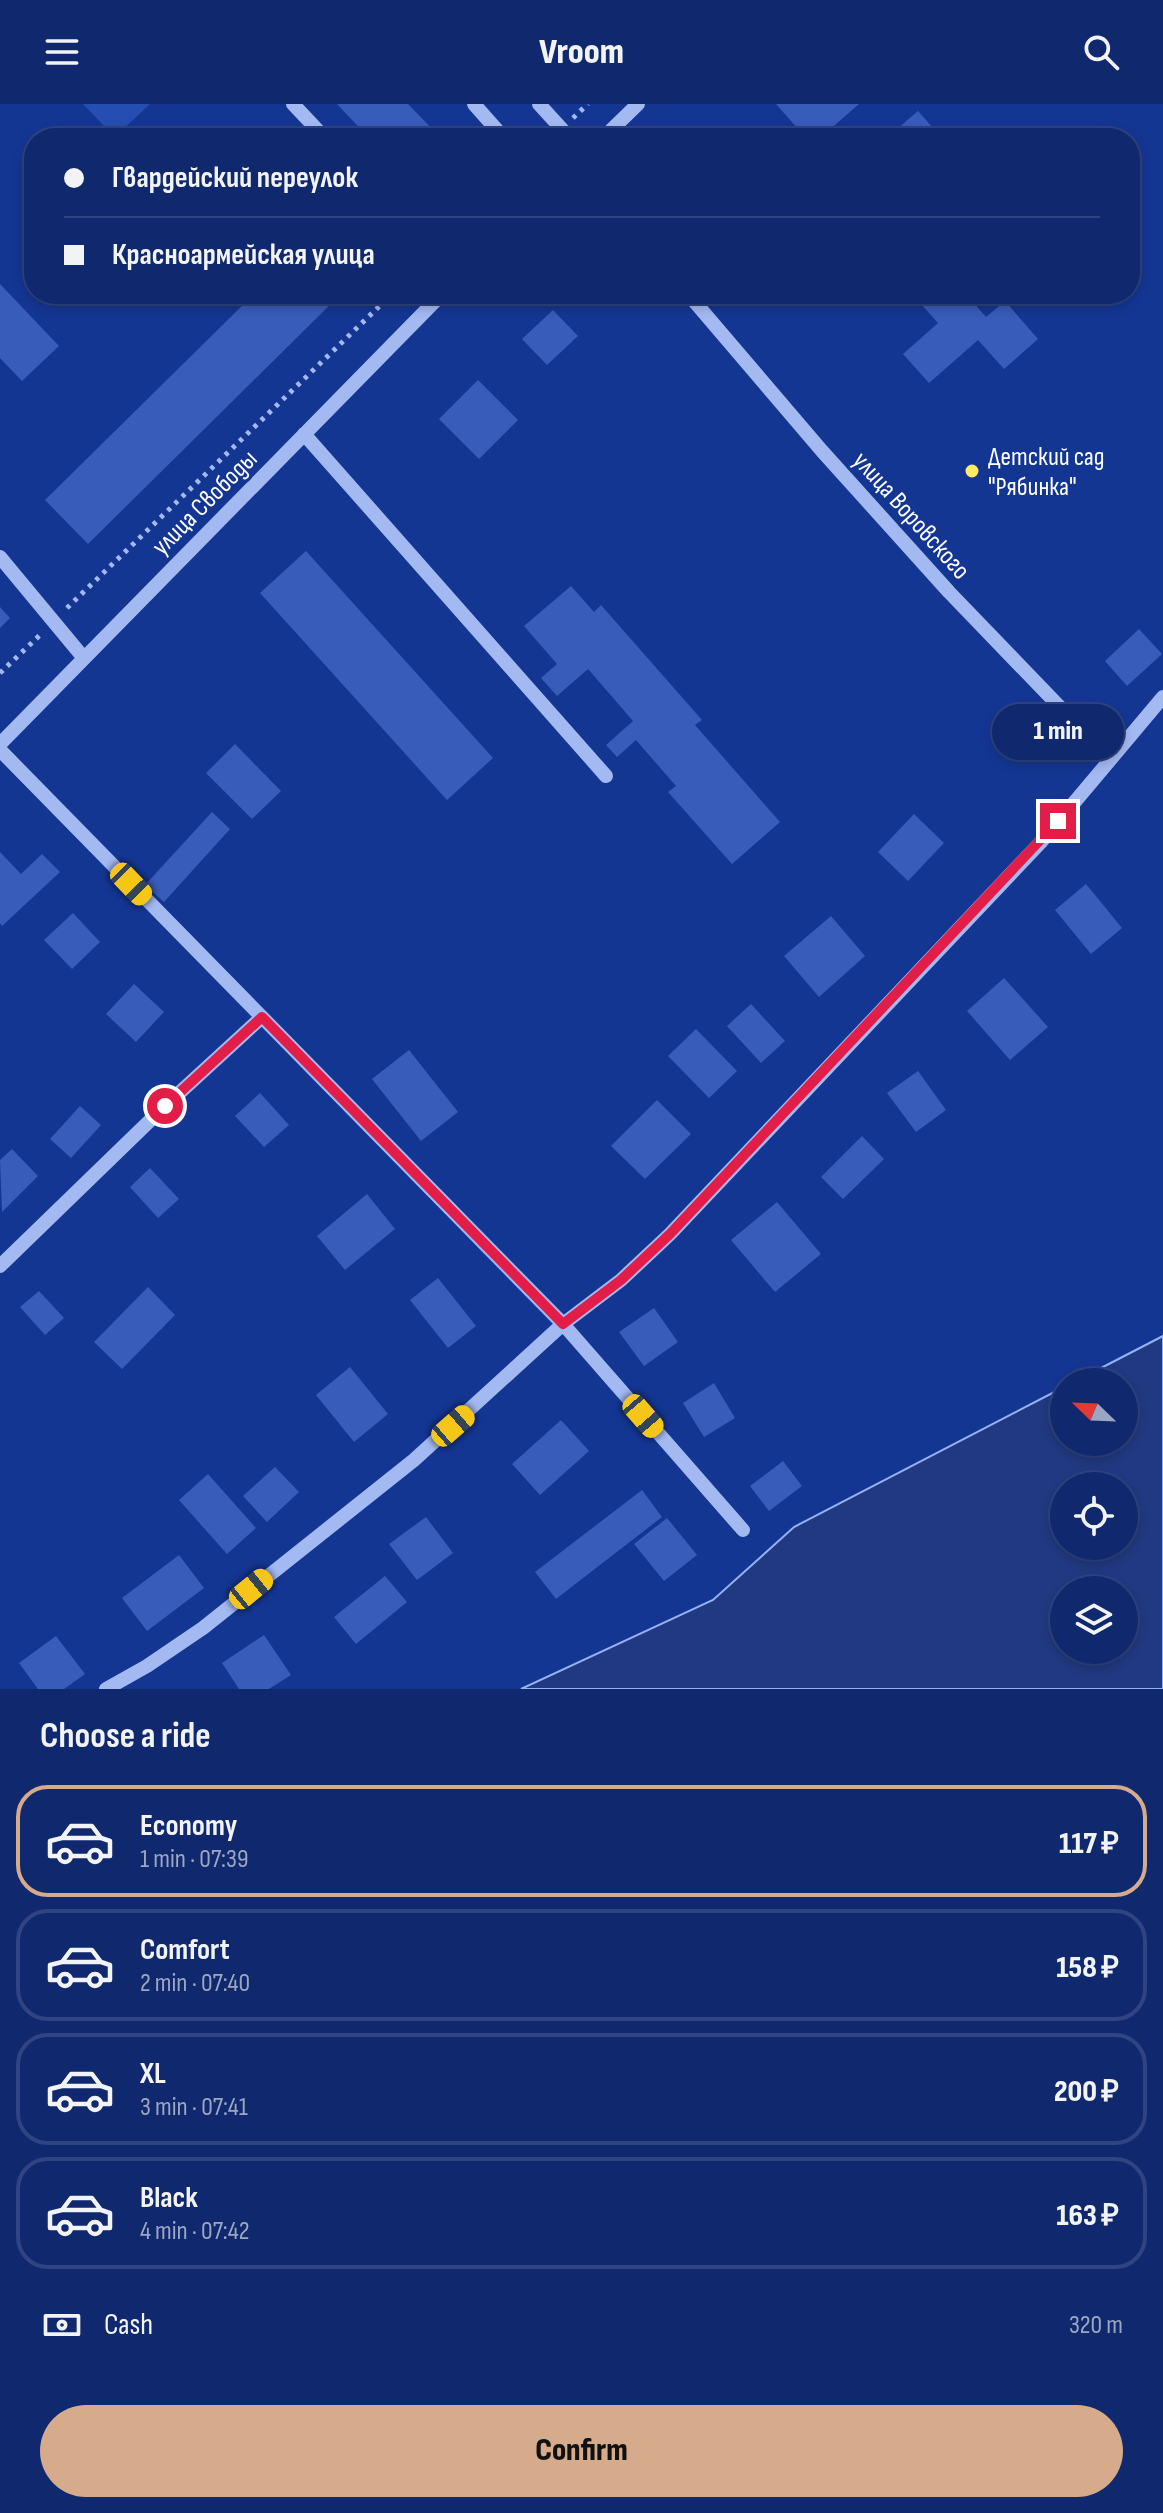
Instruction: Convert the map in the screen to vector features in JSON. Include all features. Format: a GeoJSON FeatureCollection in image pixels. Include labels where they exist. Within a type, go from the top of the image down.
{"type":"FeatureCollection","features":[{"type":"Feature","properties":{"kind":"street"},"geometry":{"type":"LineString","coordinates":[[293,104],[316,128]]}},
{"type":"Feature","properties":{"kind":"street"},"geometry":{"type":"LineString","coordinates":[[474,104],[495,128]]}},
{"type":"Feature","properties":{"kind":"street"},"geometry":{"type":"LineString","coordinates":[[539,104],[561,128]]}},
{"type":"Feature","properties":{"kind":"street"},"geometry":{"type":"LineString","coordinates":[[613,128],[638,104]]}},
{"type":"Feature","properties":{"kind":"street","name":"улица Свободы"},"geometry":{"type":"LineString","coordinates":[[0,744],[432,304]]}},
{"type":"Feature","properties":{"kind":"street","name":"улица Воровского"},"geometry":{"type":"LineString","coordinates":[[697,304],[822,451],[949,592],[1110,759]]}},
{"type":"Feature","properties":{"kind":"street"},"geometry":{"type":"LineString","coordinates":[[304,434],[606,776]]}},
{"type":"Feature","properties":{"kind":"street"},"geometry":{"type":"LineString","coordinates":[[0,557],[83,657]]}},
{"type":"Feature","properties":{"kind":"street"},"geometry":{"type":"LineString","coordinates":[[106,1689],[203,1628],[414,1460],[563,1324],[621,1280],[670,1234],[1041,842],[1163,697]]}},
{"type":"Feature","properties":{"kind":"street"},"geometry":{"type":"LineString","coordinates":[[0,750],[563,1324],[743,1530]]}},
{"type":"Feature","properties":{"kind":"street"},"geometry":{"type":"LineString","coordinates":[[0,1266],[262,1017]]}},
{"type":"Feature","properties":{"kind":"path"},"geometry":{"type":"LineString","coordinates":[[56,619],[382,304]]}},
{"type":"Feature","properties":{"kind":"path"},"geometry":{"type":"LineString","coordinates":[[0,673],[45,630]]}},
{"type":"Feature","properties":{"kind":"shaded area"},"geometry":{"type":"Polygon","coordinates":[[[83,104],[150,104],[124,128],[106,128],[83,104]]]}},
{"type":"Feature","properties":{"kind":"shaded area"},"geometry":{"type":"Polygon","coordinates":[[[1163,1336],[1163,1689],[521,1689],[713,1600],[794,1527],[1050,1394],[1050,1456],[1138,1456],[1138,1368],[1101,1368],[1163,1336]]]}},
{"type":"Feature","properties":{"kind":"building"},"geometry":{"type":"Polygon","coordinates":[[[337,104],[408,104],[431,128],[360,128],[337,104]]]}},
{"type":"Feature","properties":{"kind":"building"},"geometry":{"type":"Polygon","coordinates":[[[776,104],[859,104],[831,128],[797,128],[776,104]]]}},
{"type":"Feature","properties":{"kind":"building"},"geometry":{"type":"Polygon","coordinates":[[[918,111],[933,128],[898,128],[918,111]]]}},
{"type":"Feature","properties":{"kind":"building"},"geometry":{"type":"Polygon","coordinates":[[[0,284],[59,346],[22,381],[0,358],[0,284]]]}},
{"type":"Feature","properties":{"kind":"building"},"geometry":{"type":"Polygon","coordinates":[[[244,304],[331,304],[88,544],[45,500],[244,304]]]}},
{"type":"Feature","properties":{"kind":"building","name":"Детский сад \"Рябинка\""},"geometry":{"type":"Polygon","coordinates":[[[921,304],[975,304],[986,317],[1001,304],[1008,304],[1038,339],[1004,369],[978,340],[929,383],[903,354],[938,323],[921,304]]]}},
{"type":"Feature","properties":{"kind":"building"},"geometry":{"type":"Polygon","coordinates":[[[553,310],[578,336],[547,365],[522,339],[553,310]]]}},
{"type":"Feature","properties":{"kind":"building"},"geometry":{"type":"Polygon","coordinates":[[[478,380],[518,420],[479,459],[439,419],[478,380]]]}},
{"type":"Feature","properties":{"kind":"building"},"geometry":{"type":"Polygon","coordinates":[[[306,551],[493,758],[447,800],[260,593],[306,551]]]}},
{"type":"Feature","properties":{"kind":"building"},"geometry":{"type":"Polygon","coordinates":[[[571,586],[594,612],[601,605],[702,720],[695,725],[780,822],[732,864],[668,792],[676,786],[636,740],[617,757],[606,745],[633,721],[588,669],[557,696],[541,678],[557,664],[524,626],[571,586]]]}},
{"type":"Feature","properties":{"kind":"building"},"geometry":{"type":"Polygon","coordinates":[[[0,607],[10,618],[0,628],[0,607]]]}},
{"type":"Feature","properties":{"kind":"building"},"geometry":{"type":"Polygon","coordinates":[[[1139,629],[1162,654],[1127,686],[1105,661],[1139,629]]]}},
{"type":"Feature","properties":{"kind":"building"},"geometry":{"type":"Polygon","coordinates":[[[235,744],[281,791],[252,819],[206,773],[235,744]]]}},
{"type":"Feature","properties":{"kind":"building"},"geometry":{"type":"Polygon","coordinates":[[[212,812],[230,829],[164,902],[145,885],[212,812]]]}},
{"type":"Feature","properties":{"kind":"building"},"geometry":{"type":"Polygon","coordinates":[[[914,814],[944,843],[908,881],[878,852],[914,814]]]}},
{"type":"Feature","properties":{"kind":"building"},"geometry":{"type":"Polygon","coordinates":[[[0,852],[21,874],[42,854],[60,872],[2,926],[0,923],[0,852]]]}},
{"type":"Feature","properties":{"kind":"building"},"geometry":{"type":"Polygon","coordinates":[[[1086,884],[1122,928],[1091,954],[1055,910],[1086,884]]]}},
{"type":"Feature","properties":{"kind":"building"},"geometry":{"type":"Polygon","coordinates":[[[73,913],[100,942],[72,969],[44,940],[73,913]]]}},
{"type":"Feature","properties":{"kind":"building"},"geometry":{"type":"Polygon","coordinates":[[[831,916],[865,956],[819,997],[784,956],[831,916]]]}},
{"type":"Feature","properties":{"kind":"building"},"geometry":{"type":"Polygon","coordinates":[[[1004,978],[1048,1027],[1010,1060],[967,1011],[1004,978]]]}},
{"type":"Feature","properties":{"kind":"building"},"geometry":{"type":"Polygon","coordinates":[[[134,984],[164,1012],[136,1042],[106,1014],[134,984]]]}},
{"type":"Feature","properties":{"kind":"building"},"geometry":{"type":"Polygon","coordinates":[[[751,1004],[785,1041],[761,1063],[727,1026],[751,1004]]]}},
{"type":"Feature","properties":{"kind":"building"},"geometry":{"type":"Polygon","coordinates":[[[696,1029],[737,1071],[709,1098],[668,1056],[696,1029]]]}},
{"type":"Feature","properties":{"kind":"building"},"geometry":{"type":"Polygon","coordinates":[[[409,1050],[458,1112],[421,1141],[372,1079],[409,1050]]]}},
{"type":"Feature","properties":{"kind":"building"},"geometry":{"type":"Polygon","coordinates":[[[918,1071],[946,1110],[916,1132],[887,1093],[918,1071]]]}},
{"type":"Feature","properties":{"kind":"building"},"geometry":{"type":"Polygon","coordinates":[[[260,1093],[289,1125],[264,1147],[235,1116],[260,1093]]]}},
{"type":"Feature","properties":{"kind":"building"},"geometry":{"type":"Polygon","coordinates":[[[657,1100],[691,1134],[645,1179],[611,1146],[657,1100]]]}},
{"type":"Feature","properties":{"kind":"building"},"geometry":{"type":"Polygon","coordinates":[[[80,1106],[101,1125],[71,1158],[50,1139],[80,1106]]]}},
{"type":"Feature","properties":{"kind":"building"},"geometry":{"type":"Polygon","coordinates":[[[862,1136],[884,1159],[843,1199],[821,1177],[862,1136]]]}},
{"type":"Feature","properties":{"kind":"building"},"geometry":{"type":"Polygon","coordinates":[[[12,1149],[38,1176],[2,1212],[0,1160],[12,1149]]]}},
{"type":"Feature","properties":{"kind":"building"},"geometry":{"type":"Polygon","coordinates":[[[150,1168],[179,1199],[158,1218],[130,1187],[150,1168]]]}},
{"type":"Feature","properties":{"kind":"building"},"geometry":{"type":"Polygon","coordinates":[[[367,1194],[395,1229],[345,1270],[317,1236],[367,1194]]]}},
{"type":"Feature","properties":{"kind":"building"},"geometry":{"type":"Polygon","coordinates":[[[777,1202],[821,1254],[775,1292],[731,1240],[777,1202]]]}},
{"type":"Feature","properties":{"kind":"building"},"geometry":{"type":"Polygon","coordinates":[[[438,1278],[476,1326],[448,1348],[410,1300],[438,1278]]]}},
{"type":"Feature","properties":{"kind":"building"},"geometry":{"type":"Polygon","coordinates":[[[148,1287],[175,1315],[122,1369],[94,1342],[148,1287]]]}},
{"type":"Feature","properties":{"kind":"building"},"geometry":{"type":"Polygon","coordinates":[[[39,1291],[64,1318],[45,1335],[20,1307],[39,1291]]]}},
{"type":"Feature","properties":{"kind":"building"},"geometry":{"type":"Polygon","coordinates":[[[654,1308],[678,1342],[644,1366],[619,1332],[654,1308]]]}},
{"type":"Feature","properties":{"kind":"building"},"geometry":{"type":"Polygon","coordinates":[[[350,1367],[388,1414],[354,1442],[316,1395],[350,1367]]]}},
{"type":"Feature","properties":{"kind":"building"},"geometry":{"type":"Polygon","coordinates":[[[714,1383],[735,1418],[704,1437],[683,1403],[714,1383]]]}},
{"type":"Feature","properties":{"kind":"building"},"geometry":{"type":"Polygon","coordinates":[[[561,1420],[589,1451],[540,1495],[512,1464],[561,1420]]]}},
{"type":"Feature","properties":{"kind":"building"},"geometry":{"type":"Polygon","coordinates":[[[783,1461],[802,1486],[769,1511],[750,1486],[783,1461]]]}},
{"type":"Feature","properties":{"kind":"building"},"geometry":{"type":"Polygon","coordinates":[[[275,1467],[299,1492],[267,1522],[243,1496],[275,1467]]]}},
{"type":"Feature","properties":{"kind":"building"},"geometry":{"type":"Polygon","coordinates":[[[208,1474],[256,1528],[227,1554],[179,1500],[208,1474]]]}},
{"type":"Feature","properties":{"kind":"building"},"geometry":{"type":"Polygon","coordinates":[[[642,1490],[662,1517],[556,1599],[535,1572],[642,1490]]]}},
{"type":"Feature","properties":{"kind":"building"},"geometry":{"type":"Polygon","coordinates":[[[426,1517],[453,1553],[417,1580],[389,1544],[426,1517]]]}},
{"type":"Feature","properties":{"kind":"building"},"geometry":{"type":"Polygon","coordinates":[[[667,1518],[697,1555],[664,1581],[634,1544],[667,1518]]]}},
{"type":"Feature","properties":{"kind":"building"},"geometry":{"type":"Polygon","coordinates":[[[179,1555],[204,1588],[147,1631],[122,1598],[179,1555]]]}},
{"type":"Feature","properties":{"kind":"building"},"geometry":{"type":"Polygon","coordinates":[[[385,1576],[407,1602],[356,1644],[334,1617],[385,1576]]]}},
{"type":"Feature","properties":{"kind":"building"},"geometry":{"type":"Polygon","coordinates":[[[264,1635],[291,1675],[269,1689],[239,1689],[222,1663],[264,1635]]]}},
{"type":"Feature","properties":{"kind":"building"},"geometry":{"type":"Polygon","coordinates":[[[56,1636],[85,1674],[64,1689],[38,1689],[19,1663],[56,1636]]]}},
{"type":"Feature","properties":{"kind":"place","name":"Детский сад \"Рябинка\""},"geometry":{"type":"Point","coordinates":[972,471]}},
{"type":"Feature","properties":{"kind":"route"},"geometry":{"type":"LineString","coordinates":[[165,1106],[262,1017],[563,1324],[621,1280],[670,1234],[1058,821]]}}]}
